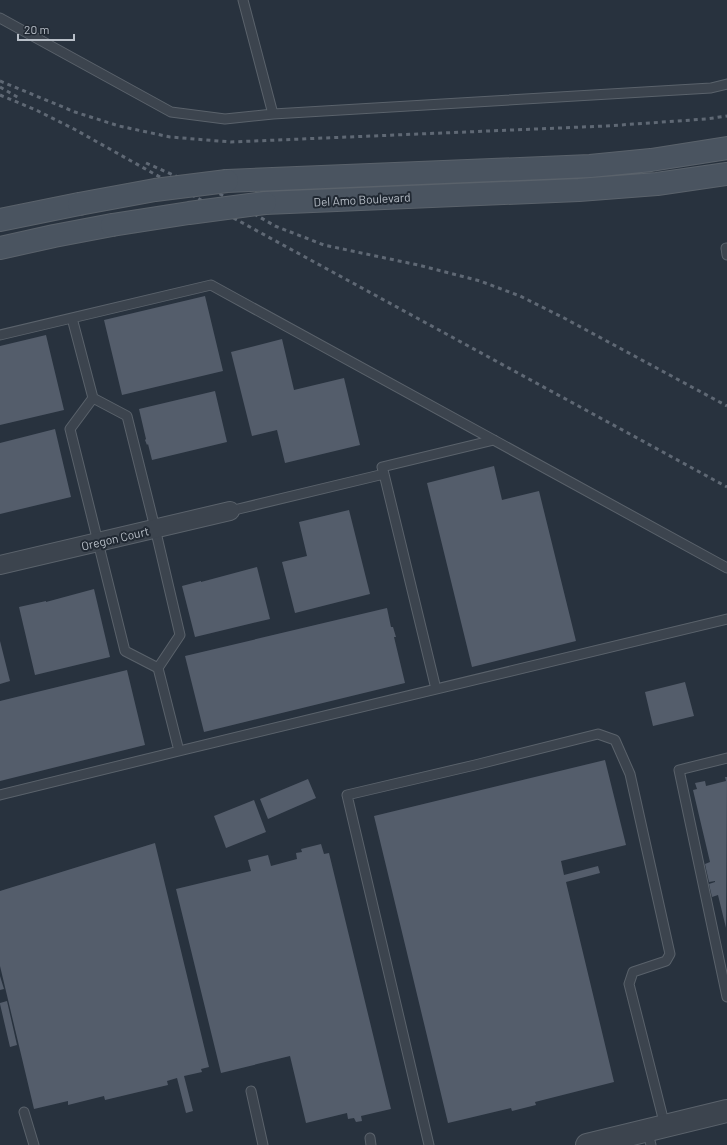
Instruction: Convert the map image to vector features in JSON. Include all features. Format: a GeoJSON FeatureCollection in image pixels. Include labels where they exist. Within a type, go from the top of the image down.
{"type":"FeatureCollection","features":[{"type":"Feature","properties":{"kind":"main road","name":"Del Amo Boulevard"},"geometry":{"type":"LineString","coordinates":[[0,220],[155,190],[227,181],[590,166],[651,160],[727,148]]}},
{"type":"Feature","properties":{"kind":"main road","name":"Del Amo Boulevard"},"geometry":{"type":"LineString","coordinates":[[0,248],[112,225],[265,203],[579,190],[657,184],[727,174]]}},
{"type":"Feature","properties":{"kind":"street","name":"Oregon Court"},"geometry":{"type":"LineString","coordinates":[[0,565],[230,510]]}},
{"type":"Feature","properties":{"kind":"street"},"geometry":{"type":"LineString","coordinates":[[587,1145],[654,1134],[727,1111]]}},
{"type":"Feature","properties":{"kind":"lane"},"geometry":{"type":"LineString","coordinates":[[243,0],[273,114]]}},
{"type":"Feature","properties":{"kind":"lane"},"geometry":{"type":"LineString","coordinates":[[0,18],[171,112],[225,119],[273,114],[711,88],[727,84]]}},
{"type":"Feature","properties":{"kind":"lane"},"geometry":{"type":"LineString","coordinates":[[727,248],[727,255]]}},
{"type":"Feature","properties":{"kind":"lane"},"geometry":{"type":"LineString","coordinates":[[0,335],[211,285],[727,568]]}},
{"type":"Feature","properties":{"kind":"lane"},"geometry":{"type":"LineString","coordinates":[[72,318],[93,398],[127,416],[155,528],[180,635],[158,668]]}},
{"type":"Feature","properties":{"kind":"lane"},"geometry":{"type":"LineString","coordinates":[[93,398],[70,429],[97,542],[125,651],[158,668],[180,751]]}},
{"type":"Feature","properties":{"kind":"lane"},"geometry":{"type":"LineString","coordinates":[[436,689],[382,467],[494,440]]}},
{"type":"Feature","properties":{"kind":"lane"},"geometry":{"type":"LineString","coordinates":[[230,510],[384,474]]}},
{"type":"Feature","properties":{"kind":"lane"},"geometry":{"type":"LineString","coordinates":[[0,795],[727,619]]}},
{"type":"Feature","properties":{"kind":"lane"},"geometry":{"type":"LineString","coordinates":[[429,1145],[347,795],[475,766],[598,734],[615,740],[630,774],[670,954],[666,961],[633,972],[630,984],[654,1134]]}},
{"type":"Feature","properties":{"kind":"lane"},"geometry":{"type":"LineString","coordinates":[[727,758],[679,770],[727,997]]}},
{"type":"Feature","properties":{"kind":"lane"},"geometry":{"type":"LineString","coordinates":[[251,1091],[263,1145]]}},
{"type":"Feature","properties":{"kind":"lane"},"geometry":{"type":"LineString","coordinates":[[24,1112],[34,1145]]}},
{"type":"Feature","properties":{"kind":"building"},"geometry":{"type":"Polygon","coordinates":[[[205,296],[223,371],[122,395],[104,320],[205,296]]]}},
{"type":"Feature","properties":{"kind":"building"},"geometry":{"type":"Polygon","coordinates":[[[46,335],[64,410],[0,425],[0,346],[46,335]]]}},
{"type":"Feature","properties":{"kind":"building"},"geometry":{"type":"Polygon","coordinates":[[[282,339],[294,390],[344,378],[360,445],[285,463],[277,430],[252,436],[231,352],[282,339]]]}},
{"type":"Feature","properties":{"kind":"building"},"geometry":{"type":"Polygon","coordinates":[[[215,391],[227,442],[152,460],[148,444],[147,445],[145,440],[139,409],[215,391]]]}},
{"type":"Feature","properties":{"kind":"building"},"geometry":{"type":"Polygon","coordinates":[[[55,429],[71,497],[0,514],[0,443],[55,429]]]}},
{"type":"Feature","properties":{"kind":"building"},"geometry":{"type":"Polygon","coordinates":[[[494,466],[502,500],[539,491],[576,641],[472,667],[427,483],[494,466]]]}},
{"type":"Feature","properties":{"kind":"building"},"geometry":{"type":"Polygon","coordinates":[[[349,510],[370,594],[295,613],[282,562],[307,556],[299,522],[349,510]]]}},
{"type":"Feature","properties":{"kind":"building"},"geometry":{"type":"Polygon","coordinates":[[[257,567],[270,619],[195,637],[182,586],[257,567]]]}},
{"type":"Feature","properties":{"kind":"building"},"geometry":{"type":"Polygon","coordinates":[[[94,589],[110,657],[35,675],[19,607],[46,602],[94,589]]]}},
{"type":"Feature","properties":{"kind":"building"},"geometry":{"type":"Polygon","coordinates":[[[387,608],[391,627],[393,627],[396,637],[394,637],[405,683],[204,732],[185,656],[387,608]]]}},
{"type":"Feature","properties":{"kind":"building"},"geometry":{"type":"Polygon","coordinates":[[[0,641],[10,681],[0,684],[0,641]]]}},
{"type":"Feature","properties":{"kind":"building"},"geometry":{"type":"Polygon","coordinates":[[[127,670],[145,745],[0,781],[0,701],[127,670]]]}},
{"type":"Feature","properties":{"kind":"building"},"geometry":{"type":"Polygon","coordinates":[[[685,682],[694,716],[653,726],[645,692],[685,682]]]}},
{"type":"Feature","properties":{"kind":"building"},"geometry":{"type":"Polygon","coordinates":[[[605,760],[626,845],[561,861],[564,875],[598,866],[600,873],[566,882],[614,1082],[535,1102],[536,1105],[512,1111],[511,1108],[448,1123],[374,816],[605,760]]]}},
{"type":"Feature","properties":{"kind":"building"},"geometry":{"type":"Polygon","coordinates":[[[725,777],[727,777],[726,928],[718,895],[712,897],[709,884],[715,881],[709,882],[705,864],[710,862],[693,790],[697,789],[695,783],[705,781],[706,786],[726,781],[725,777]]]}},
{"type":"Feature","properties":{"kind":"building"},"geometry":{"type":"Polygon","coordinates":[[[308,779],[316,798],[268,819],[260,799],[308,779]]]}},
{"type":"Feature","properties":{"kind":"building"},"geometry":{"type":"Polygon","coordinates":[[[254,800],[266,832],[226,848],[214,816],[254,800]]]}},
{"type":"Feature","properties":{"kind":"building"},"geometry":{"type":"Polygon","coordinates":[[[155,843],[209,1067],[201,1069],[202,1072],[184,1076],[193,1111],[186,1113],[177,1078],[167,1081],[168,1085],[105,1100],[104,1096],[68,1105],[68,1101],[34,1109],[0,966],[0,891],[155,843]]]}},
{"type":"Feature","properties":{"kind":"building"},"geometry":{"type":"Polygon","coordinates":[[[321,844],[324,854],[329,853],[391,1109],[361,1116],[362,1121],[356,1122],[354,1118],[348,1119],[347,1113],[306,1123],[290,1056],[221,1073],[176,889],[251,871],[248,860],[268,855],[271,866],[297,859],[296,853],[302,852],[301,849],[321,844]]]}},
{"type":"Feature","properties":{"kind":"building"},"geometry":{"type":"Polygon","coordinates":[[[0,976],[4,989],[0,990],[0,976]]]}},
{"type":"Feature","properties":{"kind":"building"},"geometry":{"type":"Polygon","coordinates":[[[7,1001],[17,1045],[10,1047],[0,1004],[7,1001]]]}},
{"type":"Feature","properties":{"kind":"railway"},"geometry":{"type":"LineString","coordinates":[[0,81],[75,112],[119,126],[170,137],[231,142],[606,126],[706,119],[727,116]]}},
{"type":"Feature","properties":{"kind":"railway"},"geometry":{"type":"LineString","coordinates":[[0,87],[19,98]]}},
{"type":"Feature","properties":{"kind":"railway"},"geometry":{"type":"LineString","coordinates":[[0,95],[36,110],[74,129],[217,209],[727,487]]}},
{"type":"Feature","properties":{"kind":"railway"},"geometry":{"type":"LineString","coordinates":[[146,163],[187,181],[208,187],[275,226],[324,245],[418,265],[480,281],[520,296],[564,318],[727,406]]}}]}
